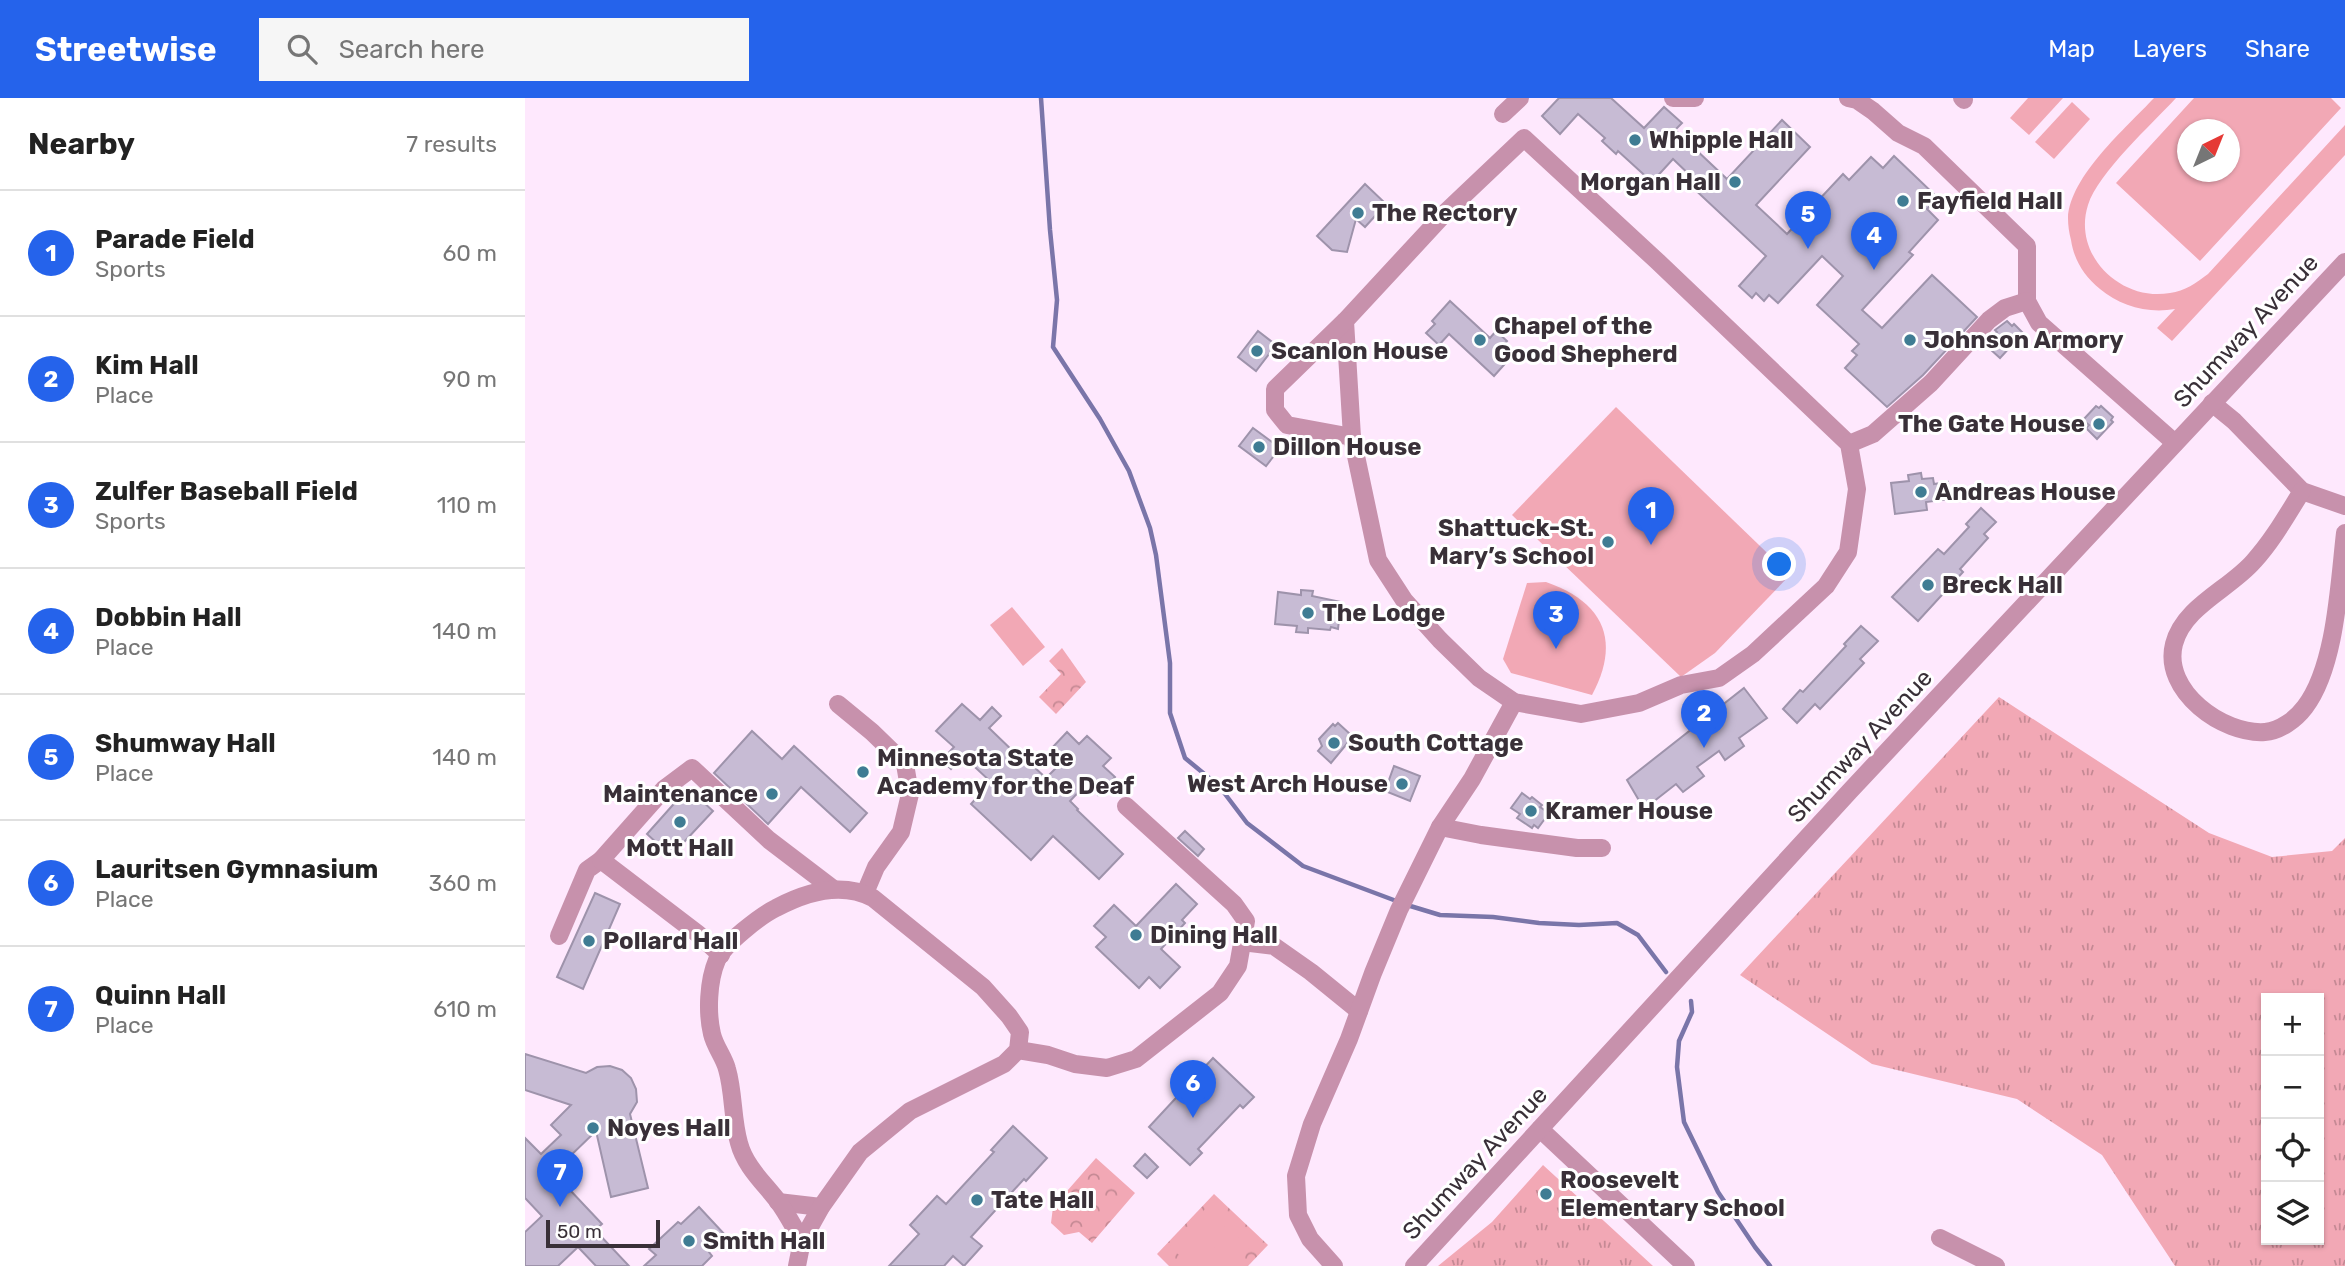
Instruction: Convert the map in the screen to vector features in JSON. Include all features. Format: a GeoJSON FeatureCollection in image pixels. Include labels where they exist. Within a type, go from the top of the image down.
{"type":"FeatureCollection","features":[{"type":"Feature","properties":{"kind":"street"},"geometry":{"type":"LineString","coordinates":[[1503,114],[1520,98]]}},
{"type":"Feature","properties":{"kind":"street"},"geometry":{"type":"LineString","coordinates":[[1673,98],[1695,98]]}},
{"type":"Feature","properties":{"kind":"street"},"geometry":{"type":"LineString","coordinates":[[1848,98],[1878,105],[1898,133],[1924,146],[2028,246],[2028,301],[2039,323],[2175,443]]}},
{"type":"Feature","properties":{"kind":"street"},"geometry":{"type":"LineString","coordinates":[[1345,321],[1352,438],[1378,560],[1404,600],[1440,640],[1479,678],[1514,702],[1581,714],[1639,702],[1681,685],[1719,678],[1753,654],[1826,586],[1848,552],[1857,489],[1849,444],[1524,138],[1447,211],[1345,321],[1275,389],[1275,410],[1287,425],[1352,438]]}},
{"type":"Feature","properties":{"kind":"street","name":"Shumway Avenue"},"geometry":{"type":"LineString","coordinates":[[1414,1266],[1840,802],[2345,262]]}},
{"type":"Feature","properties":{"kind":"street"},"geometry":{"type":"LineString","coordinates":[[1849,444],[1873,434],[1931,383],[1989,320],[2005,308],[2028,301]]}},
{"type":"Feature","properties":{"kind":"street"},"geometry":{"type":"LineString","coordinates":[[2212,403],[2234,421],[2302,491],[2345,506]]}},
{"type":"Feature","properties":{"kind":"street"},"geometry":{"type":"LineString","coordinates":[[2302,491],[2283,523],[2252,563],[2192,614],[2181,628],[2174,645],[2173,664],[2178,681],[2190,697],[2215,718],[2247,731],[2267,732],[2284,726],[2306,706],[2322,674],[2331,637],[2345,533]]}},
{"type":"Feature","properties":{"kind":"street"},"geometry":{"type":"LineString","coordinates":[[1334,1266],[1310,1239],[1298,1215],[1296,1176],[1312,1124],[1402,904],[1440,827],[1472,779],[1514,702]]}},
{"type":"Feature","properties":{"kind":"street"},"geometry":{"type":"LineString","coordinates":[[838,704],[905,764],[910,794],[901,832],[876,867],[865,893]]}},
{"type":"Feature","properties":{"kind":"street"},"geometry":{"type":"LineString","coordinates":[[559,936],[587,870],[601,860],[664,789],[692,768],[769,840],[832,888]]}},
{"type":"Feature","properties":{"kind":"street"},"geometry":{"type":"LineString","coordinates":[[1018,1050],[1107,1068],[1136,1059],[1220,993],[1238,966],[1246,921],[1234,904],[1126,806]]}},
{"type":"Feature","properties":{"kind":"street"},"geometry":{"type":"LineString","coordinates":[[1440,827],[1577,848],[1602,848]]}},
{"type":"Feature","properties":{"kind":"street"},"geometry":{"type":"LineString","coordinates":[[601,860],[698,934],[721,955]]}},
{"type":"Feature","properties":{"kind":"street"},"geometry":{"type":"LineString","coordinates":[[797,1266],[802,1241],[860,1152],[909,1111],[1004,1064],[1018,1050],[1020,1032],[983,987],[915,930],[865,893],[851,889],[832,888],[799,897],[773,909],[742,931],[717,959],[712,979],[709,1018],[713,1038],[727,1068],[739,1144],[755,1175],[778,1202],[802,1241]]}},
{"type":"Feature","properties":{"kind":"street"},"geometry":{"type":"LineString","coordinates":[[1242,942],[1274,946],[1359,1011]]}},
{"type":"Feature","properties":{"kind":"street"},"geometry":{"type":"LineString","coordinates":[[1540,1129],[1686,1266]]}},
{"type":"Feature","properties":{"kind":"street"},"geometry":{"type":"LineString","coordinates":[[778,1202],[821,1208]]}},
{"type":"Feature","properties":{"kind":"street"},"geometry":{"type":"LineString","coordinates":[[1940,1238],[1996,1266]]}},
{"type":"Feature","properties":{"kind":"green space"},"geometry":{"type":"Polygon","coordinates":[[[2028,98],[2063,98],[2029,135],[2010,118],[2028,98]]]}},
{"type":"Feature","properties":{"kind":"green space"},"geometry":{"type":"Polygon","coordinates":[[[2154,98],[2176,98],[2103,178],[2088,205],[2085,224],[2087,241],[2094,257],[2105,271],[2134,290],[2152,294],[2181,290],[2208,274],[2345,125],[2345,155],[2172,341],[2157,328],[2175,309],[2135,307],[2116,300],[2100,289],[2089,279],[2077,261],[2068,223],[2071,202],[2089,169],[2154,98]]]}},
{"type":"Feature","properties":{"kind":"green space"},"geometry":{"type":"Polygon","coordinates":[[[2194,98],[2331,98],[2341,108],[2200,261],[2116,183],[2194,98]]]}},
{"type":"Feature","properties":{"kind":"green space"},"geometry":{"type":"Polygon","coordinates":[[[2072,102],[2090,119],[2054,159],[2035,142],[2072,102]]]}},
{"type":"Feature","properties":{"kind":"green space"},"geometry":{"type":"Polygon","coordinates":[[[1616,407],[1790,575],[1715,653],[1681,677],[1512,515],[1616,407]]]}},
{"type":"Feature","properties":{"kind":"green space"},"geometry":{"type":"Polygon","coordinates":[[[1546,582],[1566,590],[1582,601],[1594,612],[1602,626],[1605,657],[1592,695],[1511,673],[1503,659],[1527,583],[1546,582]]]}},
{"type":"Feature","properties":{"kind":"green space"},"geometry":{"type":"Polygon","coordinates":[[[1012,607],[1045,647],[1023,666],[990,625],[1012,607]]]}},
{"type":"Feature","properties":{"kind":"green space"},"geometry":{"type":"Polygon","coordinates":[[[1062,648],[1086,682],[1056,714],[1039,697],[1061,674],[1049,661],[1062,648]]]}},
{"type":"Feature","properties":{"kind":"green space"},"geometry":{"type":"Polygon","coordinates":[[[1999,697],[2209,833],[2272,857],[2332,851],[2345,838],[2345,1266],[2175,1266],[2102,1155],[2017,1099],[1872,1064],[1740,975],[1999,697]]]}},
{"type":"Feature","properties":{"kind":"green space"},"geometry":{"type":"Polygon","coordinates":[[[1096,1158],[1135,1193],[1092,1243],[1079,1232],[1064,1235],[1051,1223],[1053,1207],[1096,1158]]]}},
{"type":"Feature","properties":{"kind":"green space","name":"Roosevelt Elementary School"},"geometry":{"type":"Polygon","coordinates":[[[1543,1165],[1653,1266],[1438,1266],[1492,1222],[1543,1165]]]}},
{"type":"Feature","properties":{"kind":"green space"},"geometry":{"type":"Polygon","coordinates":[[[1214,1194],[1268,1245],[1248,1266],[1169,1266],[1157,1254],[1214,1194]]]}},
{"type":"Feature","properties":{"kind":"green space"},"geometry":{"type":"Polygon","coordinates":[[[1207,1207],[1226,1225],[1188,1264],[1170,1246],[1207,1207]]]}},
{"type":"Feature","properties":{"kind":"green space"},"geometry":{"type":"Polygon","coordinates":[[[1231,1230],[1249,1248],[1232,1266],[1197,1266],[1231,1230]]]}},
{"type":"Feature","properties":{"kind":"building"},"geometry":{"type":"Polygon","coordinates":[[[1559,98],[1611,98],[1644,128],[1664,107],[1682,123],[1675,130],[1727,179],[1782,120],[1810,147],[1756,205],[1787,234],[1843,174],[1849,180],[1871,157],[1883,168],[1894,156],[1938,198],[1927,209],[1938,220],[1909,252],[1913,255],[1862,310],[1882,328],[1932,275],[1977,317],[1923,375],[1887,407],[1845,368],[1857,355],[1852,351],[1859,344],[1817,305],[1843,276],[1822,256],[1778,303],[1769,295],[1764,301],[1756,293],[1752,298],[1739,286],[1766,256],[1690,185],[1695,180],[1673,159],[1652,182],[1618,151],[1616,154],[1602,141],[1605,138],[1578,114],[1560,134],[1542,116],[1559,98]]]}},
{"type":"Feature","properties":{"kind":"building","name":"The Rectory"},"geometry":{"type":"Polygon","coordinates":[[[1365,184],[1386,204],[1365,227],[1356,219],[1347,252],[1332,250],[1317,236],[1365,184]]]}},
{"type":"Feature","properties":{"kind":"building","name":"Chapel of the Good Shepherd"},"geometry":{"type":"Polygon","coordinates":[[[1450,301],[1490,338],[1496,331],[1507,341],[1501,348],[1511,357],[1494,376],[1449,334],[1439,345],[1426,333],[1435,324],[1432,321],[1450,301]]]}},
{"type":"Feature","properties":{"kind":"building"},"geometry":{"type":"Polygon","coordinates":[[[2007,321],[2023,333],[2000,358],[1991,350],[1995,345],[1990,340],[1997,332],[1995,330],[2007,321]]]}},
{"type":"Feature","properties":{"kind":"building","name":"Scanlon House"},"geometry":{"type":"Polygon","coordinates":[[[1258,331],[1276,345],[1256,371],[1238,357],[1258,331]]]}},
{"type":"Feature","properties":{"kind":"building","name":"The Gate House"},"geometry":{"type":"Polygon","coordinates":[[[2096,406],[2101,406],[2113,417],[2113,422],[2097,439],[2086,428],[2089,425],[2083,420],[2096,406]]]}},
{"type":"Feature","properties":{"kind":"building","name":"Dillon House"},"geometry":{"type":"Polygon","coordinates":[[[1253,428],[1280,448],[1266,466],[1239,446],[1253,428]]]}},
{"type":"Feature","properties":{"kind":"building","name":"Andreas House"},"geometry":{"type":"Polygon","coordinates":[[[1921,473],[1922,479],[1933,478],[1934,484],[1948,482],[1950,499],[1926,502],[1927,510],[1895,514],[1891,483],[1909,481],[1908,475],[1921,473]]]}},
{"type":"Feature","properties":{"kind":"building","name":"Breck Hall"},"geometry":{"type":"Polygon","coordinates":[[[1981,508],[1996,522],[1984,534],[1988,538],[1960,569],[1963,572],[1918,621],[1892,597],[1938,549],[1944,554],[1969,527],[1966,524],[1981,508]]]}},
{"type":"Feature","properties":{"kind":"building","name":"The Lodge"},"geometry":{"type":"Polygon","coordinates":[[[1301,590],[1313,591],[1312,596],[1341,602],[1338,629],[1308,628],[1308,633],[1296,632],[1297,626],[1275,624],[1278,592],[1301,595],[1301,590]]]}},
{"type":"Feature","properties":{"kind":"building"},"geometry":{"type":"Polygon","coordinates":[[[1861,626],[1878,641],[1860,659],[1864,663],[1820,709],[1815,704],[1797,723],[1783,709],[1800,690],[1803,692],[1861,626]]]}},
{"type":"Feature","properties":{"kind":"building"},"geometry":{"type":"Polygon","coordinates":[[[1744,688],[1767,718],[1739,738],[1744,746],[1725,760],[1719,751],[1697,767],[1704,776],[1683,792],[1676,784],[1644,809],[1627,780],[1744,688]]]}},
{"type":"Feature","properties":{"kind":"building"},"geometry":{"type":"Polygon","coordinates":[[[962,704],[980,720],[992,707],[1001,716],[989,728],[1046,778],[1063,761],[1051,749],[1067,732],[1079,744],[1087,736],[1111,758],[1103,766],[1115,777],[1098,795],[1087,783],[1070,801],[1123,854],[1099,879],[1053,836],[1031,860],[971,804],[991,782],[963,756],[951,769],[942,760],[954,747],[936,731],[962,704]]]}},
{"type":"Feature","properties":{"kind":"building","name":"South Cottage"},"geometry":{"type":"Polygon","coordinates":[[[1338,723],[1350,734],[1347,737],[1350,740],[1331,763],[1318,751],[1322,746],[1319,739],[1333,724],[1335,726],[1338,723]]]}},
{"type":"Feature","properties":{"kind":"building","name":"Maintenance"},"geometry":{"type":"Polygon","coordinates":[[[752,731],[782,759],[794,746],[867,813],[850,832],[801,787],[768,824],[714,773],[752,731]]]}},
{"type":"Feature","properties":{"kind":"building","name":"West Arch House"},"geometry":{"type":"Polygon","coordinates":[[[1394,766],[1420,776],[1410,801],[1385,791],[1394,766]]]}},
{"type":"Feature","properties":{"kind":"building","name":"Mott Hall"},"geometry":{"type":"Polygon","coordinates":[[[688,788],[713,811],[671,856],[647,834],[688,788]]]}},
{"type":"Feature","properties":{"kind":"building","name":"Kramer House"},"geometry":{"type":"Polygon","coordinates":[[[1522,793],[1530,799],[1532,797],[1549,813],[1538,828],[1534,825],[1532,828],[1517,818],[1520,814],[1511,808],[1522,793]]]}},
{"type":"Feature","properties":{"kind":"building"},"geometry":{"type":"Polygon","coordinates":[[[1185,831],[1204,849],[1198,856],[1178,838],[1185,831]]]}},
{"type":"Feature","properties":{"kind":"building","name":"Dining Hall"},"geometry":{"type":"Polygon","coordinates":[[[1176,884],[1197,904],[1182,920],[1185,923],[1161,949],[1180,967],[1160,988],[1149,977],[1139,988],[1096,947],[1106,937],[1094,926],[1114,905],[1136,926],[1176,884]]]}},
{"type":"Feature","properties":{"kind":"building","name":"Pollard Hall"},"geometry":{"type":"Polygon","coordinates":[[[595,893],[620,904],[583,989],[557,977],[595,893]]]}},
{"type":"Feature","properties":{"kind":"building"},"geometry":{"type":"Polygon","coordinates":[[[525,1054],[586,1073],[597,1067],[610,1066],[622,1070],[631,1078],[636,1089],[637,1102],[630,1114],[648,1188],[611,1197],[596,1131],[565,1161],[581,1178],[569,1189],[602,1224],[595,1230],[629,1266],[596,1266],[578,1247],[558,1266],[525,1266],[525,1232],[542,1216],[525,1198],[525,1138],[541,1154],[561,1135],[551,1125],[571,1105],[525,1090],[525,1054]]]}},
{"type":"Feature","properties":{"kind":"building"},"geometry":{"type":"Polygon","coordinates":[[[1213,1058],[1254,1097],[1243,1108],[1240,1105],[1198,1149],[1202,1153],[1190,1165],[1149,1127],[1213,1058]]]}},
{"type":"Feature","properties":{"kind":"building","name":"Tate Hall"},"geometry":{"type":"Polygon","coordinates":[[[1013,1126],[1047,1158],[971,1237],[982,1246],[964,1266],[953,1256],[944,1266],[889,1266],[919,1234],[910,1225],[937,1196],[946,1204],[994,1152],[991,1150],[1013,1126]]]}},
{"type":"Feature","properties":{"kind":"building"},"geometry":{"type":"Polygon","coordinates":[[[1145,1154],[1158,1167],[1147,1178],[1134,1166],[1145,1154]]]}},
{"type":"Feature","properties":{"kind":"building","name":"Smith Hall"},"geometry":{"type":"Polygon","coordinates":[[[699,1207],[726,1236],[709,1252],[712,1256],[702,1266],[644,1266],[656,1255],[649,1249],[699,1207]]]}},
{"type":"Feature","properties":{"kind":"waterway"},"geometry":{"type":"LineString","coordinates":[[1041,98],[1057,300],[1053,347],[1100,419],[1129,471],[1150,528],[1170,663],[1170,713],[1185,758],[1219,786],[1247,823],[1303,866],[1399,902]]}},
{"type":"Feature","properties":{"kind":"waterway"},"geometry":{"type":"LineString","coordinates":[[1407,905],[1440,915],[1579,925],[1617,923],[1638,935],[1666,972]]}},
{"type":"Feature","properties":{"kind":"waterway"},"geometry":{"type":"LineString","coordinates":[[1691,1001],[1692,1012],[1679,1041],[1677,1067],[1684,1122],[1718,1192],[1770,1266]]}},
{"type":"Feature","properties":{"kind":"place","name":"Whipple Hall"},"geometry":{"type":"Point","coordinates":[1635,140]}},
{"type":"Feature","properties":{"kind":"place","name":"Morgan Hall"},"geometry":{"type":"Point","coordinates":[1735,182]}},
{"type":"Feature","properties":{"kind":"place","name":"Fayfield Hall"},"geometry":{"type":"Point","coordinates":[1903,201]}},
{"type":"Feature","properties":{"kind":"place","name":"The Rectory"},"geometry":{"type":"Point","coordinates":[1358,213]}},
{"type":"Feature","properties":{"kind":"place","name":"Shumway Hall"},"geometry":{"type":"Point","coordinates":[1808,249]}},
{"type":"Feature","properties":{"kind":"place","name":"Dobbin Hall"},"geometry":{"type":"Point","coordinates":[1874,270]}},
{"type":"Feature","properties":{"kind":"place","name":"Chapel of the Good Shepherd"},"geometry":{"type":"Point","coordinates":[1480,340]}},
{"type":"Feature","properties":{"kind":"place","name":"Johnson Armory"},"geometry":{"type":"Point","coordinates":[1910,340]}},
{"type":"Feature","properties":{"kind":"place","name":"Scanlon House"},"geometry":{"type":"Point","coordinates":[1257,351]}},
{"type":"Feature","properties":{"kind":"place","name":"The Gate House"},"geometry":{"type":"Point","coordinates":[2099,424]}},
{"type":"Feature","properties":{"kind":"place","name":"Dillon House"},"geometry":{"type":"Point","coordinates":[1259,447]}},
{"type":"Feature","properties":{"kind":"place","name":"Andreas House"},"geometry":{"type":"Point","coordinates":[1921,492]}},
{"type":"Feature","properties":{"kind":"place","name":"Shattuck-St. Mary’s School"},"geometry":{"type":"Point","coordinates":[1608,542]}},
{"type":"Feature","properties":{"kind":"place","name":"Parade Field"},"geometry":{"type":"Point","coordinates":[1651,545]}},
{"type":"Feature","properties":{"kind":"place","name":"Breck Hall"},"geometry":{"type":"Point","coordinates":[1928,585]}},
{"type":"Feature","properties":{"kind":"place","name":"The Lodge"},"geometry":{"type":"Point","coordinates":[1308,613]}},
{"type":"Feature","properties":{"kind":"place","name":"Zulfer Baseball Field"},"geometry":{"type":"Point","coordinates":[1556,649]}},
{"type":"Feature","properties":{"kind":"place","name":"South Cottage"},"geometry":{"type":"Point","coordinates":[1334,743]}},
{"type":"Feature","properties":{"kind":"place","name":"Kim Hall"},"geometry":{"type":"Point","coordinates":[1704,748]}},
{"type":"Feature","properties":{"kind":"place","name":"Minnesota State Academy for the Deaf"},"geometry":{"type":"Point","coordinates":[863,772]}},
{"type":"Feature","properties":{"kind":"place","name":"West Arch House"},"geometry":{"type":"Point","coordinates":[1402,784]}},
{"type":"Feature","properties":{"kind":"place","name":"Maintenance"},"geometry":{"type":"Point","coordinates":[772,794]}},
{"type":"Feature","properties":{"kind":"place","name":"Kramer House"},"geometry":{"type":"Point","coordinates":[1531,811]}},
{"type":"Feature","properties":{"kind":"place","name":"Mott Hall"},"geometry":{"type":"Point","coordinates":[680,822]}},
{"type":"Feature","properties":{"kind":"place","name":"Dining Hall"},"geometry":{"type":"Point","coordinates":[1136,935]}},
{"type":"Feature","properties":{"kind":"place","name":"Pollard Hall"},"geometry":{"type":"Point","coordinates":[589,941]}},
{"type":"Feature","properties":{"kind":"place","name":"Lauritsen Gymnasium"},"geometry":{"type":"Point","coordinates":[1193,1118]}},
{"type":"Feature","properties":{"kind":"place","name":"Noyes Hall"},"geometry":{"type":"Point","coordinates":[593,1128]}},
{"type":"Feature","properties":{"kind":"place","name":"Roosevelt Elementary School"},"geometry":{"type":"Point","coordinates":[1546,1194]}},
{"type":"Feature","properties":{"kind":"place","name":"Tate Hall"},"geometry":{"type":"Point","coordinates":[977,1200]}},
{"type":"Feature","properties":{"kind":"place","name":"Quinn Hall"},"geometry":{"type":"Point","coordinates":[560,1207]}},
{"type":"Feature","properties":{"kind":"place","name":"Smith Hall"},"geometry":{"type":"Point","coordinates":[689,1241]}}]}
